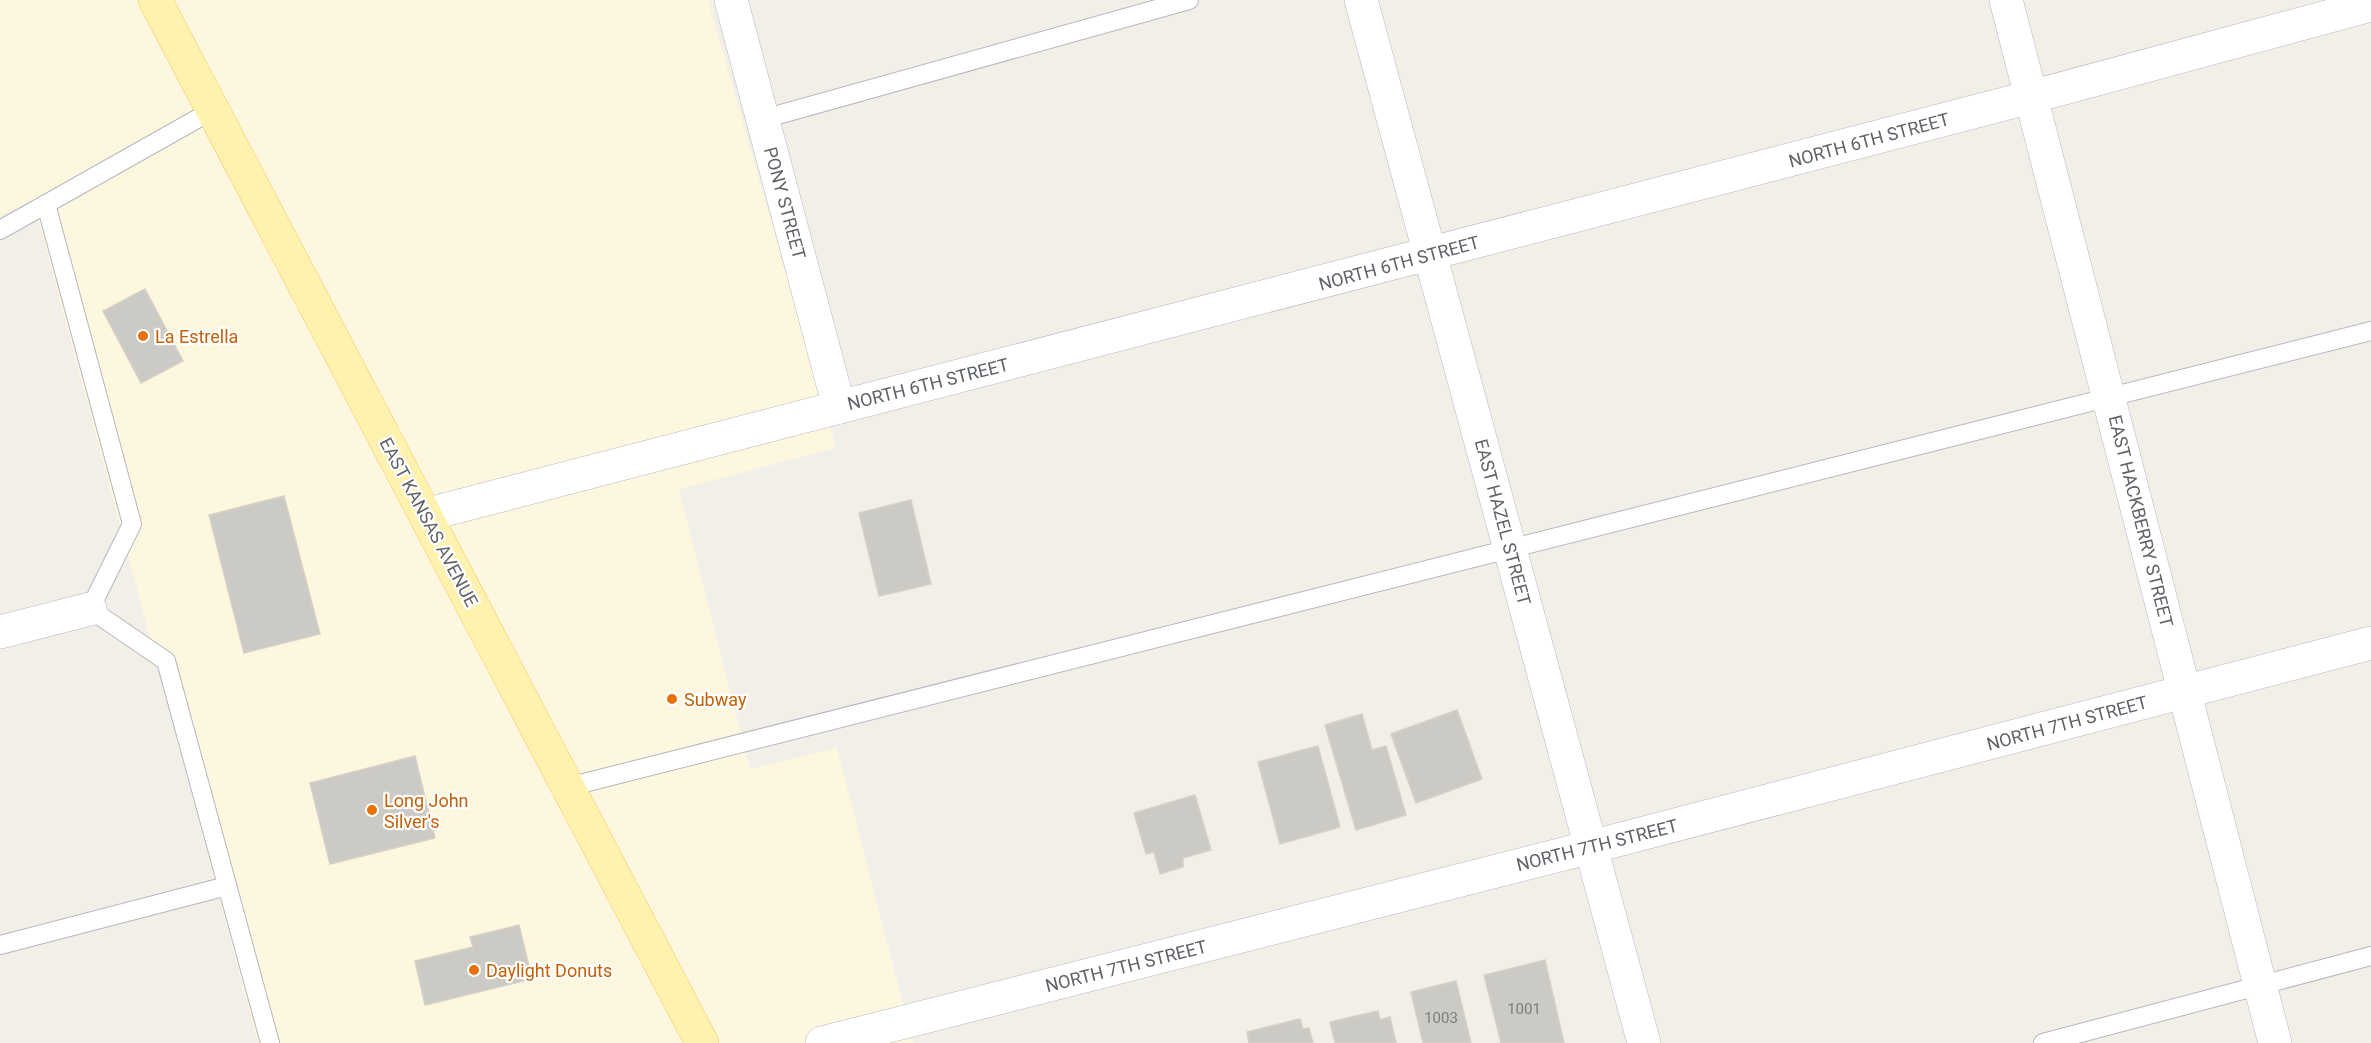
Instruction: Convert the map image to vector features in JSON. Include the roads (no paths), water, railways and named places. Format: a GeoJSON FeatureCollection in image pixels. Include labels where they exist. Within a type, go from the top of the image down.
{"type":"FeatureCollection","features":[{"type":"Feature","properties":{"kind":"main road","name":"EAST KANSAS AVENUE"},"geometry":{"type":"LineString","coordinates":[[155,0],[702,1043]]}},
{"type":"Feature","properties":{"kind":"street","name":"PONY STREET"},"geometry":{"type":"LineString","coordinates":[[731,0],[839,407]]}},
{"type":"Feature","properties":{"kind":"street","name":"EAST HAZEL STREET"},"geometry":{"type":"LineString","coordinates":[[1361,0],[1644,1043]]}},
{"type":"Feature","properties":{"kind":"street","name":"EAST HACKBERRY STREET"},"geometry":{"type":"LineString","coordinates":[[2006,0],[2275,1043]]}},
{"type":"Feature","properties":{"kind":"street","name":"NORTH 6TH STREET"},"geometry":{"type":"LineString","coordinates":[[425,515],[1430,255],[2371,5]]}},
{"type":"Feature","properties":{"kind":"street"},"geometry":{"type":"LineString","coordinates":[[0,632],[90,609]]}},
{"type":"Feature","properties":{"kind":"street","name":"NORTH 7TH STREET"},"geometry":{"type":"LineString","coordinates":[[822,1043],[1591,847],[2371,643]]}},
{"type":"Feature","properties":{"kind":"lane"},"geometry":{"type":"LineString","coordinates":[[763,119],[1189,0]]}},
{"type":"Feature","properties":{"kind":"lane"},"geometry":{"type":"LineString","coordinates":[[0,230],[213,110]]}},
{"type":"Feature","properties":{"kind":"lane"},"geometry":{"type":"LineString","coordinates":[[46,204],[132,524],[90,609],[166,661],[270,1043]]}},
{"type":"Feature","properties":{"kind":"lane"},"geometry":{"type":"LineString","coordinates":[[568,787],[2371,331]]}},
{"type":"Feature","properties":{"kind":"lane"},"geometry":{"type":"LineString","coordinates":[[0,945],[227,886]]}},
{"type":"Feature","properties":{"kind":"lane"},"geometry":{"type":"LineString","coordinates":[[2043,1043],[2371,956]]}},
{"type":"Feature","properties":{"kind":"place","name":"La Estrella"},"geometry":{"type":"Point","coordinates":[143,336]}},
{"type":"Feature","properties":{"kind":"place","name":"Subway"},"geometry":{"type":"Point","coordinates":[672,699]}},
{"type":"Feature","properties":{"kind":"place","name":"Long John Silver's"},"geometry":{"type":"Point","coordinates":[372,810]}},
{"type":"Feature","properties":{"kind":"place","name":"Daylight Donuts"},"geometry":{"type":"Point","coordinates":[474,970]}}]}
